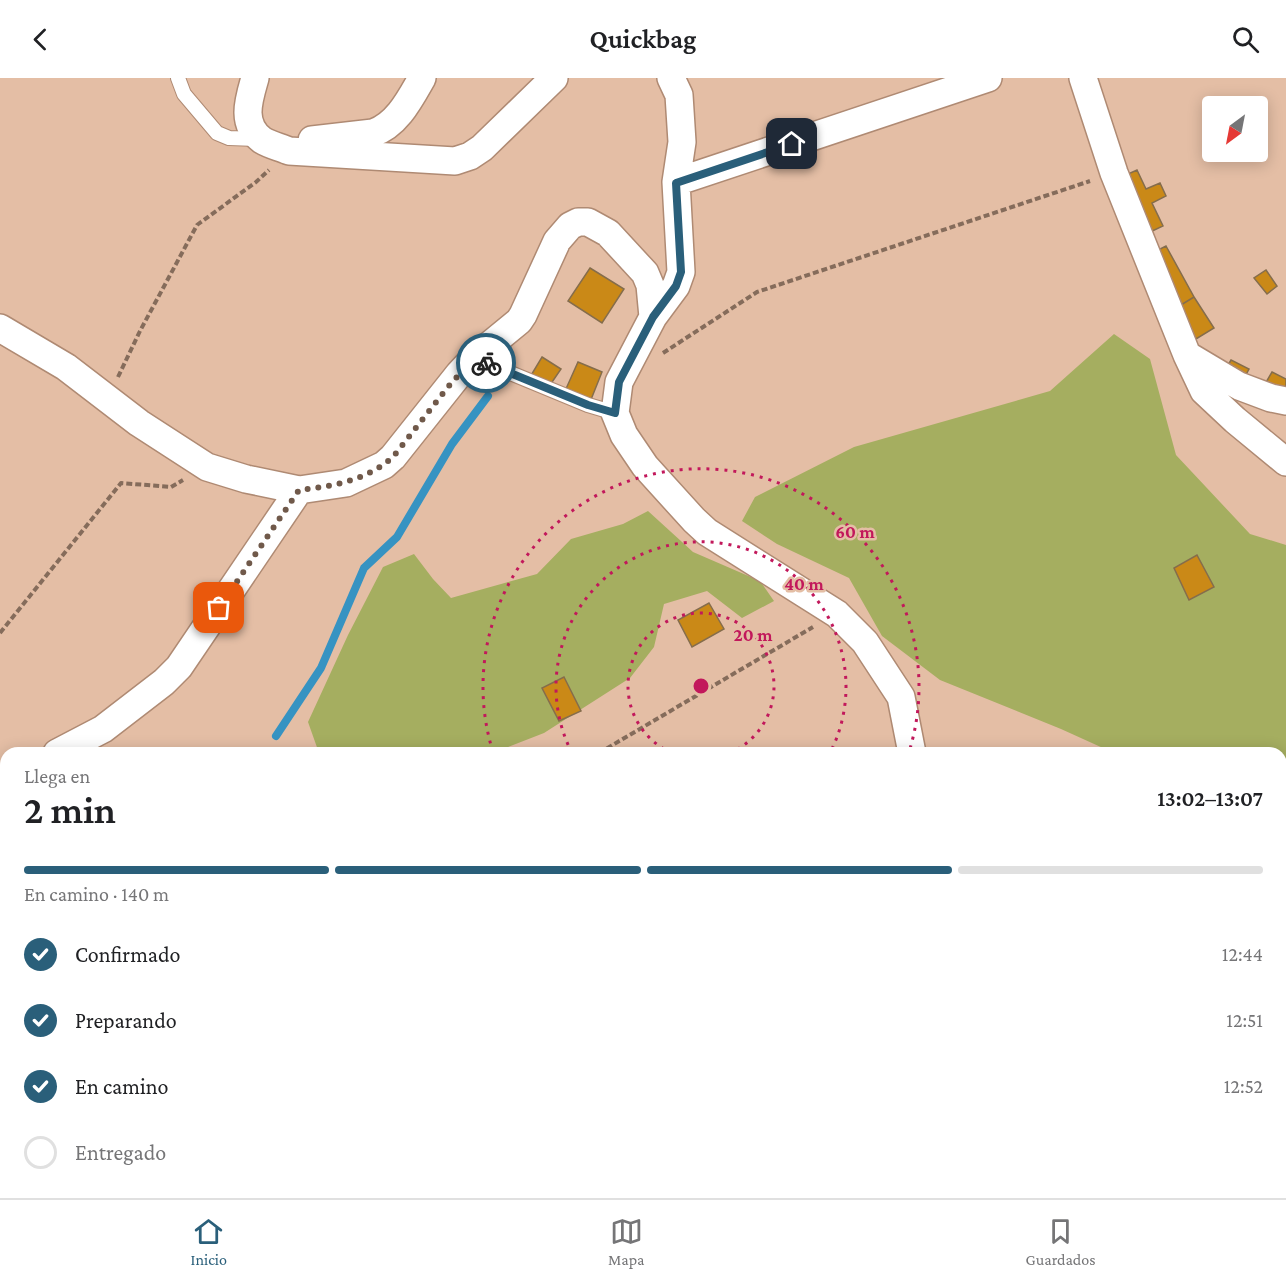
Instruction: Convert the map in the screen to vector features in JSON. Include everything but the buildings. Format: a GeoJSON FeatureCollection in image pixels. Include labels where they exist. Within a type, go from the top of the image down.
{"type":"FeatureCollection","features":[{"type":"Feature","properties":{"kind":"street"},"geometry":{"type":"LineString","coordinates":[[255,78],[247,108],[248,119],[253,131],[262,140],[289,151],[455,160],[470,156],[482,148],[554,78]]}},
{"type":"Feature","properties":{"kind":"street"},"geometry":{"type":"LineString","coordinates":[[289,151],[309,141],[381,130],[390,125],[407,104],[422,78]]}},
{"type":"Feature","properties":{"kind":"street"},"geometry":{"type":"LineString","coordinates":[[671,78],[680,94],[682,142],[676,183],[681,272],[676,286],[653,317],[619,382],[615,413],[624,435],[645,466],[707,532],[837,614],[865,642],[901,697],[911,747]]}},
{"type":"Feature","properties":{"kind":"street"},"geometry":{"type":"LineString","coordinates":[[676,183],[988,78]]}},
{"type":"Feature","properties":{"kind":"street"},"geometry":{"type":"LineString","coordinates":[[1083,78],[1114,173],[1186,355],[1204,391],[1286,462]]}},
{"type":"Feature","properties":{"kind":"street"},"geometry":{"type":"LineString","coordinates":[[0,328],[66,366],[139,423],[207,467],[246,479],[299,490],[346,483],[384,465],[393,457],[474,358],[519,321],[558,241],[570,226],[578,222],[588,222],[608,233],[645,273],[650,285],[653,317]]}},
{"type":"Feature","properties":{"kind":"street"},"geometry":{"type":"LineString","coordinates":[[1186,355],[1239,386],[1286,401]]}},
{"type":"Feature","properties":{"kind":"street"},"geometry":{"type":"LineString","coordinates":[[68,747],[103,729],[164,682],[179,667],[299,490]]}},
{"type":"Feature","properties":{"kind":"lane"},"geometry":{"type":"LineString","coordinates":[[178,78],[184,94],[217,134],[229,138],[262,140]]}},
{"type":"Feature","properties":{"kind":"lane"},"geometry":{"type":"LineString","coordinates":[[474,358],[588,405],[615,413]]}},
{"type":"Feature","properties":{"kind":"path"},"geometry":{"type":"LineString","coordinates":[[108,399],[140,331],[197,225],[256,182],[289,151]]}},
{"type":"Feature","properties":{"kind":"path"},"geometry":{"type":"LineString","coordinates":[[658,356],[757,292],[1114,173]]}},
{"type":"Feature","properties":{"kind":"path"},"geometry":{"type":"LineString","coordinates":[[0,633],[122,483],[171,487],[207,467]]}},
{"type":"Feature","properties":{"kind":"path"},"geometry":{"type":"LineString","coordinates":[[609,747],[837,614]]}},
{"type":"Feature","properties":{"kind":"green space"},"geometry":{"type":"Polygon","coordinates":[[[1114,334],[1150,359],[1176,455],[1250,534],[1286,545],[1286,747],[1101,747],[940,680],[882,636],[849,578],[777,544],[742,521],[755,497],[854,447],[1050,391],[1114,334]]]}},
{"type":"Feature","properties":{"kind":"green space"},"geometry":{"type":"Polygon","coordinates":[[[648,511],[693,552],[760,581],[774,601],[742,618],[707,591],[664,604],[654,647],[630,678],[544,733],[508,747],[317,747],[308,722],[348,635],[383,567],[414,554],[451,598],[537,574],[571,539],[623,524],[648,511]]]}},
{"type":"Feature","properties":{"kind":"waterway"},"geometry":{"type":"LineString","coordinates":[[276,736],[321,668],[364,568],[397,537],[452,444],[488,396]]}},
{"type":"Feature","properties":{"kind":"way so far"},"geometry":{"type":"LineString","coordinates":[[219,608],[299,490],[346,483],[384,465],[474,358],[486,363]]}},
{"type":"Feature","properties":{"kind":"route"},"geometry":{"type":"LineString","coordinates":[[486,363],[588,405],[615,413],[619,382],[653,317],[676,286],[681,272],[676,183],[792,144]]}}]}
